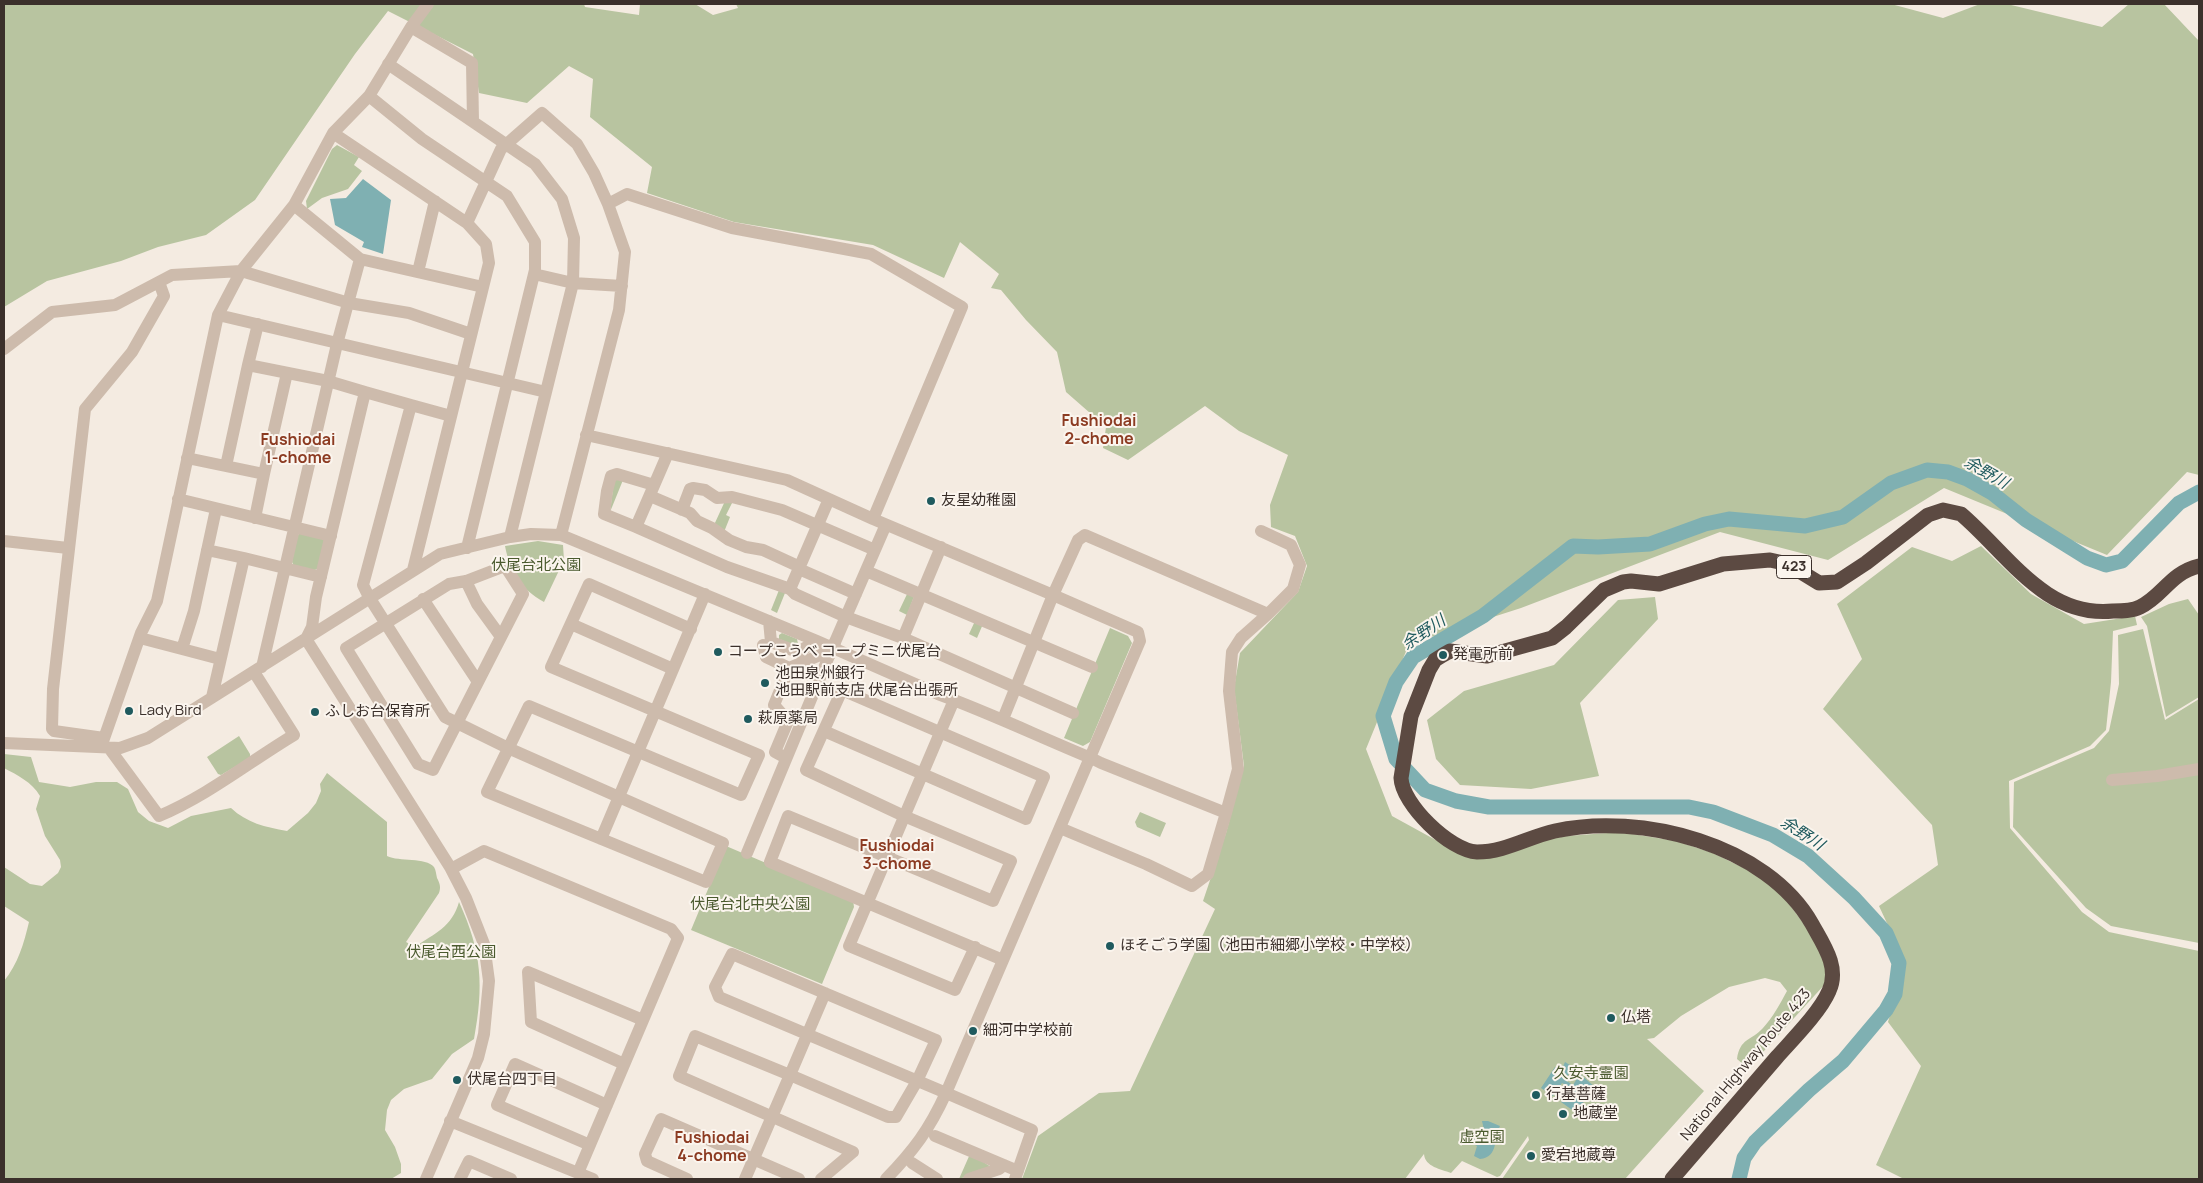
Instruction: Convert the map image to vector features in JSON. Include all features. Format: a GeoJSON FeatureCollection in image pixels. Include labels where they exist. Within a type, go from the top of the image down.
{"type":"FeatureCollection","features":[{"type":"Feature","properties":{"kind":"highway","name":"National Highway Route 423"},"geometry":{"type":"LineString","coordinates":[[1672,1179],[1796,1035],[1830,990],[1833,971],[1831,961],[1808,916],[1787,891],[1762,870],[1733,854],[1677,834],[1623,825],[1576,828],[1554,831],[1503,849],[1474,852],[1441,837],[1409,801],[1401,786],[1411,716],[1424,680],[1435,660],[1450,652],[1486,656],[1552,638],[1566,628],[1604,590],[1623,582],[1659,584],[1723,564],[1770,560],[1788,564],[1819,583],[1837,582],[1866,563],[1920,519],[1935,511],[1943,510],[1961,514],[2042,592],[2074,609],[2105,612],[2139,607],[2181,573],[2199,566]]}},
{"type":"Feature","properties":{"kind":"street"},"geometry":{"type":"LineString","coordinates":[[105,744],[140,638],[157,601],[218,315],[241,270],[294,205],[332,133],[369,96],[411,27],[428,4]]}},
{"type":"Feature","properties":{"kind":"street"},"geometry":{"type":"LineString","coordinates":[[411,27],[472,63],[473,122]]}},
{"type":"Feature","properties":{"kind":"street"},"geometry":{"type":"LineString","coordinates":[[388,64],[535,164],[562,199],[574,238],[573,283],[510,537]]}},
{"type":"Feature","properties":{"kind":"street"},"geometry":{"type":"LineString","coordinates":[[369,96],[422,138],[507,196],[535,242],[534,274],[506,382],[467,548]]}},
{"type":"Feature","properties":{"kind":"street"},"geometry":{"type":"LineString","coordinates":[[467,223],[501,149],[542,113],[577,144],[594,173],[608,204],[625,252],[619,310],[561,535]]}},
{"type":"Feature","properties":{"kind":"street"},"geometry":{"type":"LineString","coordinates":[[332,133],[467,223],[486,244],[489,263],[414,570]]}},
{"type":"Feature","properties":{"kind":"street"},"geometry":{"type":"LineString","coordinates":[[608,204],[627,194],[732,228],[871,254],[962,307],[872,519]]}},
{"type":"Feature","properties":{"kind":"street"},"geometry":{"type":"LineString","coordinates":[[418,272],[435,201]]}},
{"type":"Feature","properties":{"kind":"street"},"geometry":{"type":"LineString","coordinates":[[294,205],[360,259],[483,287]]}},
{"type":"Feature","properties":{"kind":"street"},"geometry":{"type":"LineString","coordinates":[[105,744],[159,816],[183,806],[294,735],[258,669],[337,344],[360,259]]}},
{"type":"Feature","properties":{"kind":"street"},"geometry":{"type":"LineString","coordinates":[[4,349],[52,312],[115,305],[172,275],[241,270],[348,303],[409,314],[472,334]]}},
{"type":"Feature","properties":{"kind":"street"},"geometry":{"type":"LineString","coordinates":[[534,274],[573,283],[622,286]]}},
{"type":"Feature","properties":{"kind":"street"},"geometry":{"type":"LineString","coordinates":[[159,282],[164,296],[146,328],[132,352],[85,409],[52,689],[52,729],[54,731],[120,748],[148,738],[440,554],[510,537],[531,534],[561,535],[1226,813]]}},
{"type":"Feature","properties":{"kind":"street"},"geometry":{"type":"LineString","coordinates":[[218,315],[546,392]]}},
{"type":"Feature","properties":{"kind":"street"},"geometry":{"type":"LineString","coordinates":[[226,466],[258,324]]}},
{"type":"Feature","properties":{"kind":"street"},"geometry":{"type":"LineString","coordinates":[[248,365],[328,381],[451,416]]}},
{"type":"Feature","properties":{"kind":"street"},"geometry":{"type":"LineString","coordinates":[[255,518],[286,373]]}},
{"type":"Feature","properties":{"kind":"street"},"geometry":{"type":"LineString","coordinates":[[306,639],[312,627],[321,577],[365,392]]}},
{"type":"Feature","properties":{"kind":"street"},"geometry":{"type":"LineString","coordinates":[[411,405],[363,585],[369,598],[445,717],[508,748],[723,843],[706,882],[487,792],[508,748],[529,706],[741,796],[759,755],[551,666],[589,584],[691,629]]}},
{"type":"Feature","properties":{"kind":"street"},"geometry":{"type":"LineString","coordinates":[[586,435],[788,480],[872,519],[1138,632],[1140,642],[946,1093],[931,1124],[913,1151],[886,1179]]}},
{"type":"Feature","properties":{"kind":"street"},"geometry":{"type":"LineString","coordinates":[[636,527],[668,453]]}},
{"type":"Feature","properties":{"kind":"street"},"geometry":{"type":"LineString","coordinates":[[187,458],[264,474]]}},
{"type":"Feature","properties":{"kind":"street"},"geometry":{"type":"LineString","coordinates":[[856,594],[763,550],[746,547],[729,540],[712,528],[697,521],[690,513],[652,491],[616,474],[612,476],[607,491],[604,514],[727,567],[790,589],[795,594],[846,617],[902,638],[1073,712]]}},
{"type":"Feature","properties":{"kind":"street"},"geometry":{"type":"LineString","coordinates":[[682,510],[690,489],[705,490],[717,498],[732,497],[782,510],[875,550]]}},
{"type":"Feature","properties":{"kind":"street"},"geometry":{"type":"LineString","coordinates":[[178,499],[331,536]]}},
{"type":"Feature","properties":{"kind":"street"},"geometry":{"type":"LineString","coordinates":[[790,589],[830,499]]}},
{"type":"Feature","properties":{"kind":"street"},"geometry":{"type":"LineString","coordinates":[[182,649],[194,611],[216,509]]}},
{"type":"Feature","properties":{"kind":"street"},"geometry":{"type":"LineString","coordinates":[[747,853],[827,654],[835,642],[884,530]]}},
{"type":"Feature","properties":{"kind":"street"},"geometry":{"type":"LineString","coordinates":[[1060,828],[1146,864],[1192,886],[1208,874],[1238,769],[1230,691],[1232,652],[1241,638],[1293,589],[1300,565],[1291,545],[1261,531]]}},
{"type":"Feature","properties":{"kind":"street"},"geometry":{"type":"LineString","coordinates":[[1005,714],[1053,595],[1078,540],[1085,534],[1268,614]]}},
{"type":"Feature","properties":{"kind":"street"},"geometry":{"type":"LineString","coordinates":[[4,541],[68,548]]}},
{"type":"Feature","properties":{"kind":"street"},"geometry":{"type":"LineString","coordinates":[[902,638],[941,547]]}},
{"type":"Feature","properties":{"kind":"street"},"geometry":{"type":"LineString","coordinates":[[207,550],[321,577]]}},
{"type":"Feature","properties":{"kind":"street"},"geometry":{"type":"LineString","coordinates":[[212,697],[244,558]]}},
{"type":"Feature","properties":{"kind":"street"},"geometry":{"type":"LineString","coordinates":[[505,566],[523,594],[433,770],[418,764],[346,648],[423,599],[449,584],[466,581],[505,566]]}},
{"type":"Feature","properties":{"kind":"street"},"geometry":{"type":"LineString","coordinates":[[866,571],[1092,667]]}},
{"type":"Feature","properties":{"kind":"street"},"geometry":{"type":"LineString","coordinates":[[466,581],[477,604],[501,637]]}},
{"type":"Feature","properties":{"kind":"street"},"geometry":{"type":"LineString","coordinates":[[601,839],[620,798],[654,710],[691,629],[704,594]]}},
{"type":"Feature","properties":{"kind":"street"},"geometry":{"type":"LineString","coordinates":[[423,599],[478,682]]}},
{"type":"Feature","properties":{"kind":"street"},"geometry":{"type":"LineString","coordinates":[[769,622],[771,642],[798,652],[817,641]]}},
{"type":"Feature","properties":{"kind":"street"},"geometry":{"type":"LineString","coordinates":[[571,624],[673,669]]}},
{"type":"Feature","properties":{"kind":"street"},"geometry":{"type":"LineString","coordinates":[[140,638],[220,659]]}},
{"type":"Feature","properties":{"kind":"street"},"geometry":{"type":"LineString","coordinates":[[306,639],[451,869],[466,898],[484,944],[489,982],[484,1034],[480,1050],[426,1179]]}},
{"type":"Feature","properties":{"kind":"street"},"geometry":{"type":"LineString","coordinates":[[763,645],[766,657],[789,668],[827,654]]}},
{"type":"Feature","properties":{"kind":"street"},"geometry":{"type":"LineString","coordinates":[[786,758],[775,752],[788,721],[774,705],[789,668]]}},
{"type":"Feature","properties":{"kind":"street"},"geometry":{"type":"LineString","coordinates":[[824,732],[1026,819],[1044,777],[842,690],[806,770],[904,816],[1011,862],[993,901],[788,816],[770,862],[1002,960]]}},
{"type":"Feature","properties":{"kind":"street"},"geometry":{"type":"LineString","coordinates":[[954,700],[849,946],[955,990],[975,947]]}},
{"type":"Feature","properties":{"kind":"street"},"geometry":{"type":"LineString","coordinates":[[4,743],[105,744]]}},
{"type":"Feature","properties":{"kind":"street"},"geometry":{"type":"LineString","coordinates":[[2112,780],[2156,776],[2199,769]]}},
{"type":"Feature","properties":{"kind":"street"},"geometry":{"type":"LineString","coordinates":[[451,869],[484,851],[671,929],[678,938],[578,1173]]}},
{"type":"Feature","properties":{"kind":"street"},"geometry":{"type":"LineString","coordinates":[[821,1179],[854,1152],[678,1076],[696,1036],[888,1117],[896,1117],[917,1081],[936,1040],[732,954],[715,987],[719,997],[917,1081],[946,1093],[1032,1130],[1016,1175],[1004,1165],[935,1136]]}},
{"type":"Feature","properties":{"kind":"street"},"geometry":{"type":"LineString","coordinates":[[624,1064],[531,1022],[528,972],[643,1020]]}},
{"type":"Feature","properties":{"kind":"street"},"geometry":{"type":"LineString","coordinates":[[745,1179],[825,993]]}},
{"type":"Feature","properties":{"kind":"street"},"geometry":{"type":"LineString","coordinates":[[590,1145],[497,1105],[515,1064],[607,1105]]}},
{"type":"Feature","properties":{"kind":"street"},"geometry":{"type":"LineString","coordinates":[[687,1179],[647,1161],[645,1154],[661,1119],[799,1179]]}},
{"type":"Feature","properties":{"kind":"street"},"geometry":{"type":"LineString","coordinates":[[450,1121],[593,1179]]}},
{"type":"Feature","properties":{"kind":"street"},"geometry":{"type":"LineString","coordinates":[[460,1179],[469,1161],[511,1179]]}},
{"type":"Feature","properties":{"kind":"street"},"geometry":{"type":"LineString","coordinates":[[912,1163],[937,1179]]}},
{"type":"Feature","properties":{"kind":"street"},"geometry":{"type":"LineString","coordinates":[[970,1179],[999,1169],[1004,1165]]}},
{"type":"Feature","properties":{"kind":"green space"},"geometry":{"type":"Polygon","coordinates":[[[4,4],[584,4],[585,7],[639,15],[640,4],[695,4],[713,15],[738,8],[736,4],[1891,4],[1943,18],[1980,4],[2007,4],[2102,27],[2129,4],[2164,4],[2199,41],[2199,475],[2187,472],[2107,555],[1944,488],[1828,560],[1720,532],[1521,608],[1409,644],[1366,749],[1392,816],[1463,855],[1567,836],[1620,832],[1676,841],[1713,853],[1756,874],[1781,893],[1812,935],[1827,969],[1826,983],[1753,1063],[1744,1065],[1737,1059],[1738,1052],[1743,1043],[1767,1024],[1787,991],[1780,982],[1765,978],[1729,987],[1681,1016],[1654,1038],[1647,1039],[1704,1091],[1625,1179],[1502,1179],[1529,1140],[1528,1136],[1500,1176],[1497,1177],[1462,1161],[1451,1173],[1438,1169],[1427,1162],[1424,1154],[1405,1179],[1022,1179],[1038,1136],[1099,1093],[1130,1091],[1215,909],[1203,901],[1226,833],[1244,766],[1234,688],[1240,653],[1298,592],[1307,566],[1295,536],[1271,527],[1270,505],[1288,455],[1239,431],[1205,406],[1128,460],[1103,448],[1106,427],[1066,392],[1057,352],[1026,320],[1001,290],[991,288],[999,274],[960,242],[944,278],[873,245],[734,222],[647,193],[652,167],[590,117],[593,79],[569,66],[527,103],[479,93],[473,54],[388,11],[355,54],[255,200],[206,235],[158,247],[121,261],[47,281],[4,307],[4,4]]]}},
{"type":"Feature","properties":{"kind":"green space"},"geometry":{"type":"Polygon","coordinates":[[[337,145],[359,157],[354,165],[362,171],[348,189],[322,198],[307,209],[306,201],[332,149],[337,145]]]}},
{"type":"Feature","properties":{"kind":"green space"},"geometry":{"type":"Polygon","coordinates":[[[614,480],[623,480],[610,512],[614,480]]]}},
{"type":"Feature","properties":{"kind":"green space"},"geometry":{"type":"Polygon","coordinates":[[[725,501],[733,501],[726,515],[730,517],[724,532],[714,525],[725,501]]]}},
{"type":"Feature","properties":{"kind":"green space"},"geometry":{"type":"Polygon","coordinates":[[[300,533],[323,538],[325,541],[319,568],[315,570],[294,566],[292,562],[297,536],[300,533]]]}},
{"type":"Feature","properties":{"kind":"green space","name":"伏尾台北公園"},"geometry":{"type":"Polygon","coordinates":[[[538,541],[563,545],[564,560],[544,602],[529,591],[513,572],[505,546],[538,541]]]}},
{"type":"Feature","properties":{"kind":"green space"},"geometry":{"type":"Polygon","coordinates":[[[1981,546],[2031,594],[2084,624],[2135,616],[2137,625],[2113,631],[2111,682],[2106,730],[2090,746],[2009,781],[2010,828],[2082,912],[2109,932],[2199,951],[2199,1179],[1904,1179],[1876,1165],[1921,1066],[1888,1022],[1905,962],[1879,906],[1938,865],[1932,825],[1823,709],[1862,659],[1837,604],[1912,547],[1952,561],[1981,546]]]}},
{"type":"Feature","properties":{"kind":"green space"},"geometry":{"type":"Polygon","coordinates":[[[779,590],[785,593],[777,613],[771,610],[779,590]]]}},
{"type":"Feature","properties":{"kind":"green space"},"geometry":{"type":"Polygon","coordinates":[[[908,592],[915,594],[907,615],[899,611],[908,592]]]}},
{"type":"Feature","properties":{"kind":"green space"},"geometry":{"type":"Polygon","coordinates":[[[1655,597],[1658,619],[1580,703],[1599,776],[1531,789],[1460,785],[1436,759],[1427,720],[1464,691],[1554,665],[1618,600],[1655,597]]]}},
{"type":"Feature","properties":{"kind":"green space"},"geometry":{"type":"Polygon","coordinates":[[[2188,599],[2199,615],[2199,697],[2166,717],[2147,626],[2141,617],[2169,604],[2188,599]]]}},
{"type":"Feature","properties":{"kind":"green space"},"geometry":{"type":"Polygon","coordinates":[[[975,621],[983,624],[977,638],[969,634],[975,621]]]}},
{"type":"Feature","properties":{"kind":"green space"},"geometry":{"type":"Polygon","coordinates":[[[1110,628],[1128,636],[1132,643],[1090,742],[1083,746],[1064,738],[1110,628]]]}},
{"type":"Feature","properties":{"kind":"green space"},"geometry":{"type":"Polygon","coordinates":[[[2143,629],[2165,720],[2199,699],[2199,943],[2111,926],[2086,908],[2013,827],[2014,782],[2094,748],[2109,731],[2119,684],[2118,635],[2143,629]]]}},
{"type":"Feature","properties":{"kind":"green space"},"geometry":{"type":"Polygon","coordinates":[[[782,633],[797,639],[797,646],[779,639],[779,635],[782,633]]]}},
{"type":"Feature","properties":{"kind":"green space"},"geometry":{"type":"Polygon","coordinates":[[[239,736],[250,754],[250,758],[221,775],[218,774],[207,757],[239,736]]]}},
{"type":"Feature","properties":{"kind":"green space","name":"伏尾台⻄公園"},"geometry":{"type":"Polygon","coordinates":[[[4,754],[31,757],[39,782],[70,787],[96,782],[117,782],[128,789],[138,812],[149,821],[168,828],[191,816],[231,808],[257,824],[287,831],[308,813],[316,803],[321,791],[320,784],[327,773],[387,822],[387,856],[425,862],[434,867],[440,886],[439,893],[406,942],[415,947],[442,929],[452,918],[459,902],[467,920],[476,953],[479,969],[479,1002],[474,1039],[452,1054],[432,1079],[404,1089],[391,1100],[387,1110],[385,1130],[395,1147],[401,1164],[401,1173],[391,1179],[4,1179],[4,981],[17,960],[29,922],[4,906],[4,867],[30,884],[42,886],[58,873],[61,867],[60,860],[45,836],[36,809],[40,796],[29,783],[4,768],[4,754]]]}},
{"type":"Feature","properties":{"kind":"green space"},"geometry":{"type":"Polygon","coordinates":[[[1140,812],[1166,823],[1160,837],[1137,827],[1135,822],[1140,812]]]}},
{"type":"Feature","properties":{"kind":"green space","name":"伏尾台北中央公園"},"geometry":{"type":"Polygon","coordinates":[[[726,846],[853,900],[854,907],[822,984],[691,930],[726,846]]]}},
{"type":"Feature","properties":{"kind":"green space"},"geometry":{"type":"Polygon","coordinates":[[[970,1154],[993,1168],[959,1179],[970,1154]]]}},
{"type":"Feature","properties":{"kind":"water"},"geometry":{"type":"Polygon","coordinates":[[[363,179],[391,200],[383,254],[362,247],[364,242],[335,225],[330,199],[346,198],[363,179]]]}},
{"type":"Feature","properties":{"kind":"water"},"geometry":{"type":"Polygon","coordinates":[[[1565,1062],[1573,1067],[1565,1080],[1573,1085],[1580,1074],[1596,1088],[1575,1112],[1561,1102],[1570,1087],[1562,1083],[1553,1096],[1541,1088],[1555,1067],[1558,1067],[1558,1070],[1561,1071],[1565,1062]]]}},
{"type":"Feature","properties":{"kind":"water"},"geometry":{"type":"Polygon","coordinates":[[[1482,1121],[1488,1121],[1500,1126],[1493,1151],[1486,1158],[1480,1159],[1474,1156],[1477,1146],[1469,1142],[1481,1136],[1484,1130],[1482,1121]]]}},
{"type":"Feature","properties":{"kind":"waterway","name":"余野川"},"geometry":{"type":"LineString","coordinates":[[1739,1179],[1744,1158],[1755,1142],[1809,1090],[1843,1061],[1886,1010],[1895,994],[1899,963],[1886,933],[1854,898],[1808,856],[1773,835],[1713,812],[1689,807],[1489,807],[1456,801],[1425,790],[1396,759],[1383,716],[1396,682],[1413,657],[1483,616],[1573,546],[1598,547],[1650,544],[1705,524],[1729,519],[1805,526],[1843,517],[1891,483],[1927,470],[1948,472],[1967,479],[1992,493],[2026,520],[2087,558],[2106,565],[2122,561],[2179,503],[2199,492]]}},
{"type":"Feature","properties":{"kind":"place","name":"友星幼稚園"},"geometry":{"type":"Point","coordinates":[931,501]}},
{"type":"Feature","properties":{"kind":"place","name":"コープこうべ コープミニ伏尾台"},"geometry":{"type":"Point","coordinates":[718,652]}},
{"type":"Feature","properties":{"kind":"place","name":"発電所前"},"geometry":{"type":"Point","coordinates":[1443,655]}},
{"type":"Feature","properties":{"kind":"place","name":"池田泉州銀行 池田駅前支店 伏尾台出張所"},"geometry":{"type":"Point","coordinates":[765,683]}},
{"type":"Feature","properties":{"kind":"place","name":"Lady Bird"},"geometry":{"type":"Point","coordinates":[129,711]}},
{"type":"Feature","properties":{"kind":"place","name":"ふしお台保育所"},"geometry":{"type":"Point","coordinates":[315,712]}},
{"type":"Feature","properties":{"kind":"place","name":"萩原薬局"},"geometry":{"type":"Point","coordinates":[748,719]}},
{"type":"Feature","properties":{"kind":"place","name":"ほそごう学園（池田市細郷小学校・中学校）"},"geometry":{"type":"Point","coordinates":[1110,946]}},
{"type":"Feature","properties":{"kind":"place","name":"仏塔"},"geometry":{"type":"Point","coordinates":[1611,1018]}},
{"type":"Feature","properties":{"kind":"place","name":"細河中学校前"},"geometry":{"type":"Point","coordinates":[973,1031]}},
{"type":"Feature","properties":{"kind":"place","name":"伏尾台四丁目"},"geometry":{"type":"Point","coordinates":[457,1080]}},
{"type":"Feature","properties":{"kind":"place","name":"行基菩薩"},"geometry":{"type":"Point","coordinates":[1536,1095]}},
{"type":"Feature","properties":{"kind":"place","name":"地蔵堂"},"geometry":{"type":"Point","coordinates":[1563,1114]}},
{"type":"Feature","properties":{"kind":"place","name":"愛宕地蔵尊"},"geometry":{"type":"Point","coordinates":[1531,1156]}},
{"type":"Feature","properties":{"kind":"district","name":"Fushiodai 2-chome"},"geometry":{"type":"Point","coordinates":[1099,431]}},
{"type":"Feature","properties":{"kind":"district","name":"Fushiodai 1-chome"},"geometry":{"type":"Point","coordinates":[298,450]}},
{"type":"Feature","properties":{"kind":"district","name":"Fushiodai 3-chome"},"geometry":{"type":"Point","coordinates":[897,856]}},
{"type":"Feature","properties":{"kind":"district","name":"Fushiodai 4-chome"},"geometry":{"type":"Point","coordinates":[712,1148]}},
{"type":"Feature","properties":{"kind":"park label","name":"久安寺霊園"},"geometry":{"type":"Point","coordinates":[1591,1074]}},
{"type":"Feature","properties":{"kind":"park label","name":"虚空園"},"geometry":{"type":"Point","coordinates":[1482,1138]}}]}
